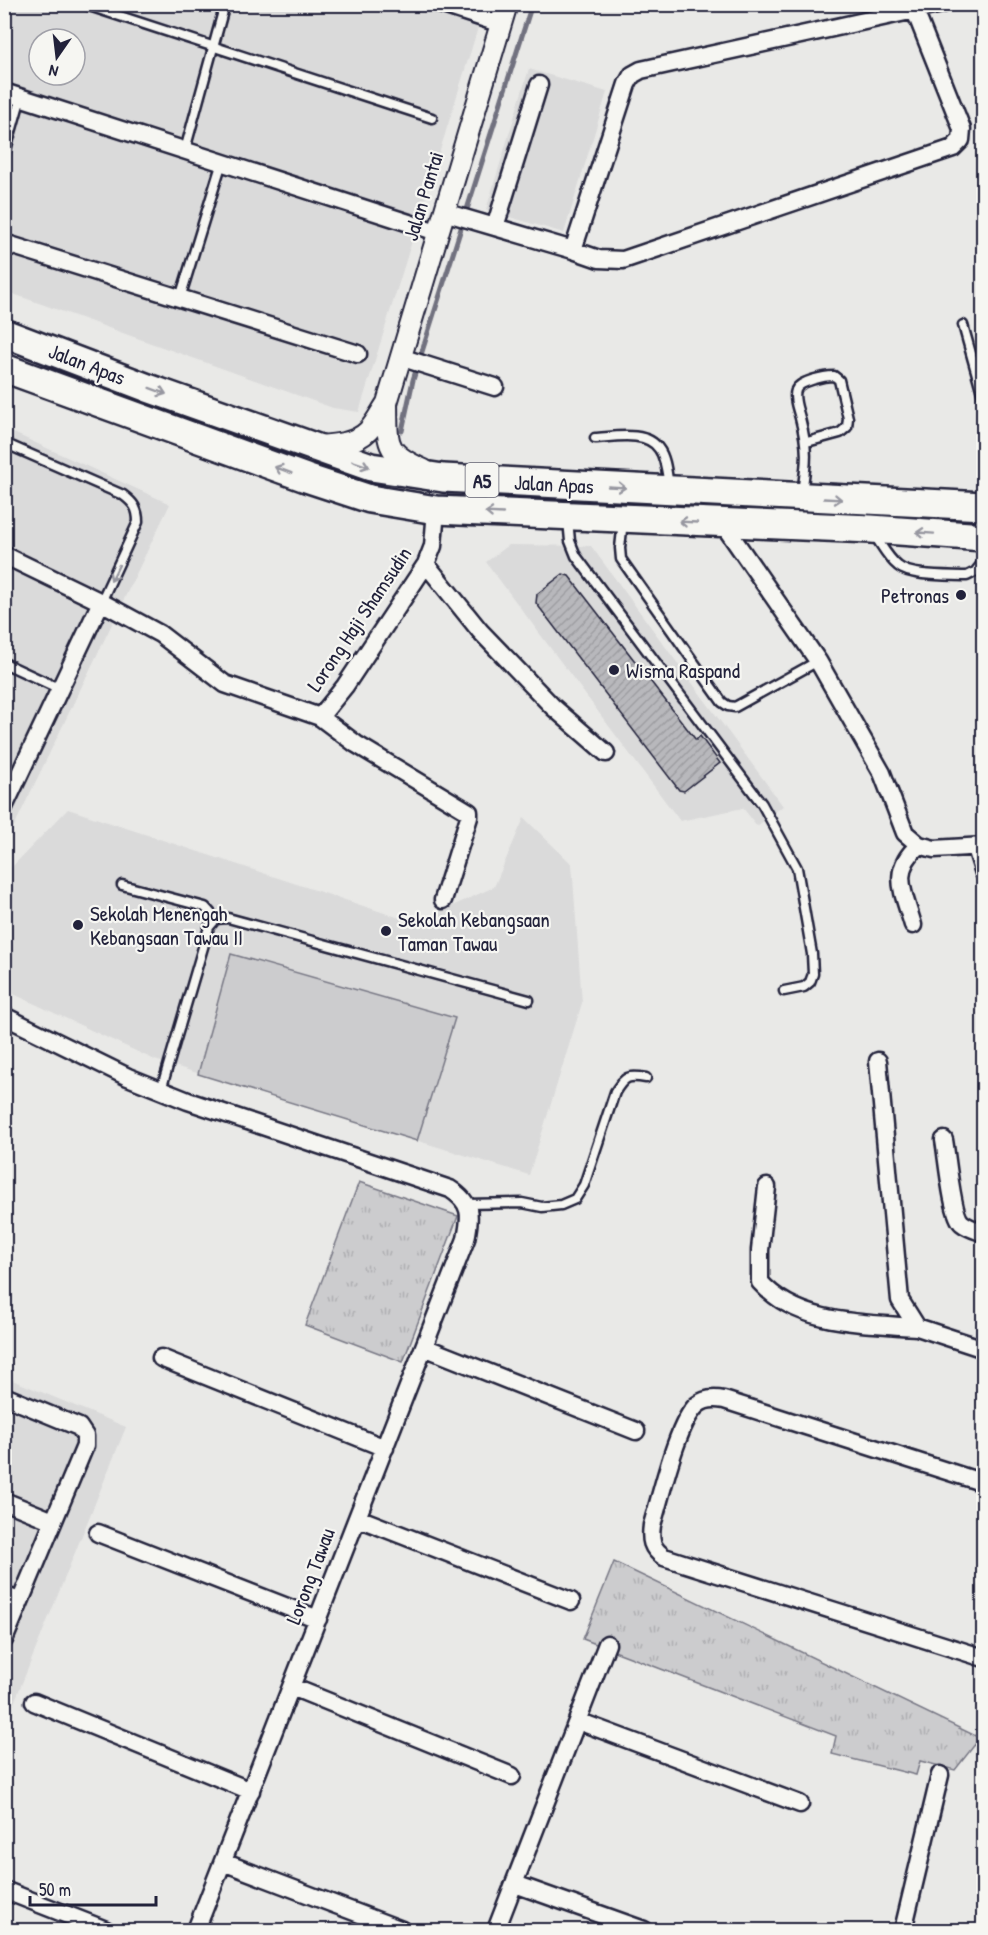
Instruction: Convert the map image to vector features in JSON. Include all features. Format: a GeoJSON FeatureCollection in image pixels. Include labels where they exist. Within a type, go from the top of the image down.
{"type":"FeatureCollection","features":[{"type":"Feature","properties":{"kind":"highway","name":"Jalan Apas"},"geometry":{"type":"LineString","coordinates":[[4,333],[310,447],[371,467],[443,478],[984,506]]}},
{"type":"Feature","properties":{"kind":"highway"},"geometry":{"type":"LineString","coordinates":[[4,362],[39,380]]}},
{"type":"Feature","properties":{"kind":"highway","name":"Jalan Apas"},"geometry":{"type":"LineString","coordinates":[[4,368],[370,499],[436,510],[871,529],[984,537]]}},
{"type":"Feature","properties":{"kind":"street"},"geometry":{"type":"LineString","coordinates":[[440,4],[501,24]]}},
{"type":"Feature","properties":{"kind":"street","name":"Jalan Pantai"},"geometry":{"type":"LineString","coordinates":[[387,403],[406,359],[437,232],[449,213],[507,4]]}},
{"type":"Feature","properties":{"kind":"street"},"geometry":{"type":"LineString","coordinates":[[573,250],[623,95],[632,75],[641,70],[942,4]]}},
{"type":"Feature","properties":{"kind":"street"},"geometry":{"type":"LineString","coordinates":[[449,213],[599,258],[623,260],[953,148],[961,140],[962,129],[915,11]]}},
{"type":"Feature","properties":{"kind":"street"},"geometry":{"type":"LineString","coordinates":[[488,225],[539,85]]}},
{"type":"Feature","properties":{"kind":"street"},"geometry":{"type":"LineString","coordinates":[[4,92],[437,232]]}},
{"type":"Feature","properties":{"kind":"street"},"geometry":{"type":"LineString","coordinates":[[4,243],[358,354]]}},
{"type":"Feature","properties":{"kind":"street"},"geometry":{"type":"LineString","coordinates":[[406,359],[495,387]]}},
{"type":"Feature","properties":{"kind":"street"},"geometry":{"type":"LineString","coordinates":[[310,447],[336,445],[356,439],[368,431],[387,403]]}},
{"type":"Feature","properties":{"kind":"street"},"geometry":{"type":"LineString","coordinates":[[387,403],[388,441],[396,454],[409,463],[443,478]]}},
{"type":"Feature","properties":{"kind":"street","name":"Lorong Haji Shamsudin"},"geometry":{"type":"LineString","coordinates":[[4,555],[101,602],[160,634],[225,684],[320,717],[345,686],[426,564],[433,546],[436,510]]}},
{"type":"Feature","properties":{"kind":"street"},"geometry":{"type":"LineString","coordinates":[[723,524],[818,661],[882,773],[905,833],[919,845],[934,849],[980,847],[984,873]]}},
{"type":"Feature","properties":{"kind":"street"},"geometry":{"type":"LineString","coordinates":[[426,564],[480,631],[544,698],[606,753]]}},
{"type":"Feature","properties":{"kind":"street"},"geometry":{"type":"LineString","coordinates":[[4,807],[9,784],[60,689],[101,602]]}},
{"type":"Feature","properties":{"kind":"street"},"geometry":{"type":"LineString","coordinates":[[320,717],[356,744],[469,812],[443,900]]}},
{"type":"Feature","properties":{"kind":"street"},"geometry":{"type":"LineString","coordinates":[[913,925],[900,877],[903,863],[919,845]]}},
{"type":"Feature","properties":{"kind":"street"},"geometry":{"type":"LineString","coordinates":[[4,1016],[128,1077],[188,1101],[450,1189],[461,1196],[467,1204]]}},
{"type":"Feature","properties":{"kind":"street"},"geometry":{"type":"LineString","coordinates":[[878,1060],[900,1300],[917,1327]]}},
{"type":"Feature","properties":{"kind":"street"},"geometry":{"type":"LineString","coordinates":[[944,1140],[955,1210],[960,1222],[984,1233]]}},
{"type":"Feature","properties":{"kind":"street"},"geometry":{"type":"LineString","coordinates":[[767,1187],[759,1282],[770,1294],[819,1317],[854,1323],[917,1327],[984,1348]]}},
{"type":"Feature","properties":{"kind":"street","name":"Lorong Tawau"},"geometry":{"type":"LineString","coordinates":[[196,1930],[466,1239],[469,1219],[467,1204]]}},
{"type":"Feature","properties":{"kind":"street"},"geometry":{"type":"LineString","coordinates":[[424,1347],[636,1431]]}},
{"type":"Feature","properties":{"kind":"street"},"geometry":{"type":"LineString","coordinates":[[161,1358],[385,1448]]}},
{"type":"Feature","properties":{"kind":"street"},"geometry":{"type":"LineString","coordinates":[[4,1396],[79,1427],[85,1436],[84,1446],[4,1640]]}},
{"type":"Feature","properties":{"kind":"street"},"geometry":{"type":"LineString","coordinates":[[984,1483],[724,1400],[710,1398],[699,1403],[686,1419],[676,1444],[652,1525],[651,1536],[652,1544],[664,1557],[984,1658]]}},
{"type":"Feature","properties":{"kind":"street"},"geometry":{"type":"LineString","coordinates":[[4,1501],[54,1521]]}},
{"type":"Feature","properties":{"kind":"street"},"geometry":{"type":"LineString","coordinates":[[358,1518],[571,1601]]}},
{"type":"Feature","properties":{"kind":"street"},"geometry":{"type":"LineString","coordinates":[[98,1533],[318,1619]]}},
{"type":"Feature","properties":{"kind":"street"},"geometry":{"type":"LineString","coordinates":[[496,1930],[607,1644]]}},
{"type":"Feature","properties":{"kind":"street"},"geometry":{"type":"LineString","coordinates":[[292,1687],[512,1776]]}},
{"type":"Feature","properties":{"kind":"street"},"geometry":{"type":"LineString","coordinates":[[34,1702],[251,1791]]}},
{"type":"Feature","properties":{"kind":"street"},"geometry":{"type":"LineString","coordinates":[[578,1720],[800,1804]]}},
{"type":"Feature","properties":{"kind":"street"},"geometry":{"type":"LineString","coordinates":[[903,1930],[940,1775]]}},
{"type":"Feature","properties":{"kind":"street"},"geometry":{"type":"LineString","coordinates":[[223,1862],[402,1930]]}},
{"type":"Feature","properties":{"kind":"street"},"geometry":{"type":"LineString","coordinates":[[515,1884],[644,1930]]}},
{"type":"Feature","properties":{"kind":"street"},"geometry":{"type":"LineString","coordinates":[[4,1890],[106,1930]]}},
{"type":"Feature","properties":{"kind":"lane"},"geometry":{"type":"LineString","coordinates":[[83,4],[432,118]]}},
{"type":"Feature","properties":{"kind":"lane"},"geometry":{"type":"LineString","coordinates":[[185,150],[225,4]]}},
{"type":"Feature","properties":{"kind":"lane"},"geometry":{"type":"LineString","coordinates":[[4,157],[21,97]]}},
{"type":"Feature","properties":{"kind":"lane"},"geometry":{"type":"LineString","coordinates":[[180,298],[222,162]]}},
{"type":"Feature","properties":{"kind":"lane"},"geometry":{"type":"LineString","coordinates":[[963,325],[984,400]]}},
{"type":"Feature","properties":{"kind":"lane"},"geometry":{"type":"LineString","coordinates":[[801,497],[807,442],[795,390],[800,384],[826,376],[834,376],[838,380],[848,418],[848,427],[840,433],[807,442]]}},
{"type":"Feature","properties":{"kind":"lane"},"geometry":{"type":"LineString","coordinates":[[595,438],[641,437],[652,441],[661,450],[670,490]]}},
{"type":"Feature","properties":{"kind":"lane"},"geometry":{"type":"LineString","coordinates":[[4,443],[123,495],[133,503],[138,512],[138,522],[101,602]]}},
{"type":"Feature","properties":{"kind":"lane"},"geometry":{"type":"LineString","coordinates":[[567,517],[570,541],[576,556],[762,804],[797,868],[812,954],[813,974],[804,987],[784,991]]}},
{"type":"Feature","properties":{"kind":"lane"},"geometry":{"type":"LineString","coordinates":[[624,518],[620,548],[621,559],[722,702],[735,707],[818,661]]}},
{"type":"Feature","properties":{"kind":"lane"},"geometry":{"type":"LineString","coordinates":[[871,529],[892,561],[900,568],[910,572],[967,576],[975,572],[984,561]]}},
{"type":"Feature","properties":{"kind":"lane"},"geometry":{"type":"LineString","coordinates":[[4,663],[60,689]]}},
{"type":"Feature","properties":{"kind":"lane"},"geometry":{"type":"LineString","coordinates":[[122,885],[205,907],[216,919]]}},
{"type":"Feature","properties":{"kind":"lane"},"geometry":{"type":"LineString","coordinates":[[161,1090],[209,927],[216,919],[228,918],[529,1000]]}},
{"type":"Feature","properties":{"kind":"lane"},"geometry":{"type":"LineString","coordinates":[[467,1204],[522,1203],[542,1207],[561,1205],[575,1199],[584,1185],[615,1092],[621,1082],[631,1076],[646,1078]]}},
{"type":"Feature","properties":{"kind":"lane"},"geometry":{"type":"LineString","coordinates":[[4,1591],[22,1598]]}},
{"type":"Feature","properties":{"kind":"shaded area"},"geometry":{"type":"Polygon","coordinates":[[[5,5],[485,5],[359,412],[333,408],[5,291],[5,5]]]}},
{"type":"Feature","properties":{"kind":"shaded area"},"geometry":{"type":"Polygon","coordinates":[[[529,69],[607,92],[564,233],[486,210],[529,69]]]}},
{"type":"Feature","properties":{"kind":"shaded area"},"geometry":{"type":"Polygon","coordinates":[[[5,429],[170,504],[5,845],[5,429]]]}},
{"type":"Feature","properties":{"kind":"shaded area"},"geometry":{"type":"Polygon","coordinates":[[[509,545],[591,546],[783,806],[757,826],[743,808],[680,821],[486,562],[509,545]]]}},
{"type":"Feature","properties":{"kind":"shaded area"},"geometry":{"type":"Polygon","coordinates":[[[68,809],[415,923],[494,887],[524,818],[572,864],[582,1003],[529,1175],[155,1060],[5,990],[5,874],[68,809]]]}},
{"type":"Feature","properties":{"kind":"shaded area"},"geometry":{"type":"Polygon","coordinates":[[[5,1377],[126,1427],[5,1725],[5,1377]]]}},
{"type":"Feature","properties":{"kind":"green space"},"geometry":{"type":"Polygon","coordinates":[[[231,954],[455,1018],[417,1141],[198,1074],[231,954]]]}},
{"type":"Feature","properties":{"kind":"green space"},"geometry":{"type":"Polygon","coordinates":[[[359,1182],[458,1216],[403,1362],[305,1325],[359,1182]]]}},
{"type":"Feature","properties":{"kind":"green space"},"geometry":{"type":"Polygon","coordinates":[[[614,1562],[980,1738],[955,1770],[920,1761],[916,1775],[832,1754],[836,1736],[583,1639],[614,1562]]]}},
{"type":"Feature","properties":{"kind":"building","name":"Wisma Raspand"},"geometry":{"type":"Polygon","coordinates":[[[563,574],[569,576],[696,740],[700,736],[720,763],[684,791],[679,790],[536,603],[537,594],[563,574]]]}},
{"type":"Feature","properties":{"kind":"waterway"},"geometry":{"type":"LineString","coordinates":[[402,431],[413,380],[532,4]]}},
{"type":"Feature","properties":{"kind":"place","name":"Petronas"},"geometry":{"type":"Point","coordinates":[961,595]}},
{"type":"Feature","properties":{"kind":"place","name":"Wisma Raspand"},"geometry":{"type":"Point","coordinates":[614,670]}},
{"type":"Feature","properties":{"kind":"place","name":"Sekolah Menengah Kebangsaan Tawau II"},"geometry":{"type":"Point","coordinates":[78,925]}},
{"type":"Feature","properties":{"kind":"place","name":"Sekolah Kebangsaan Taman Tawau"},"geometry":{"type":"Point","coordinates":[386,931]}}]}
